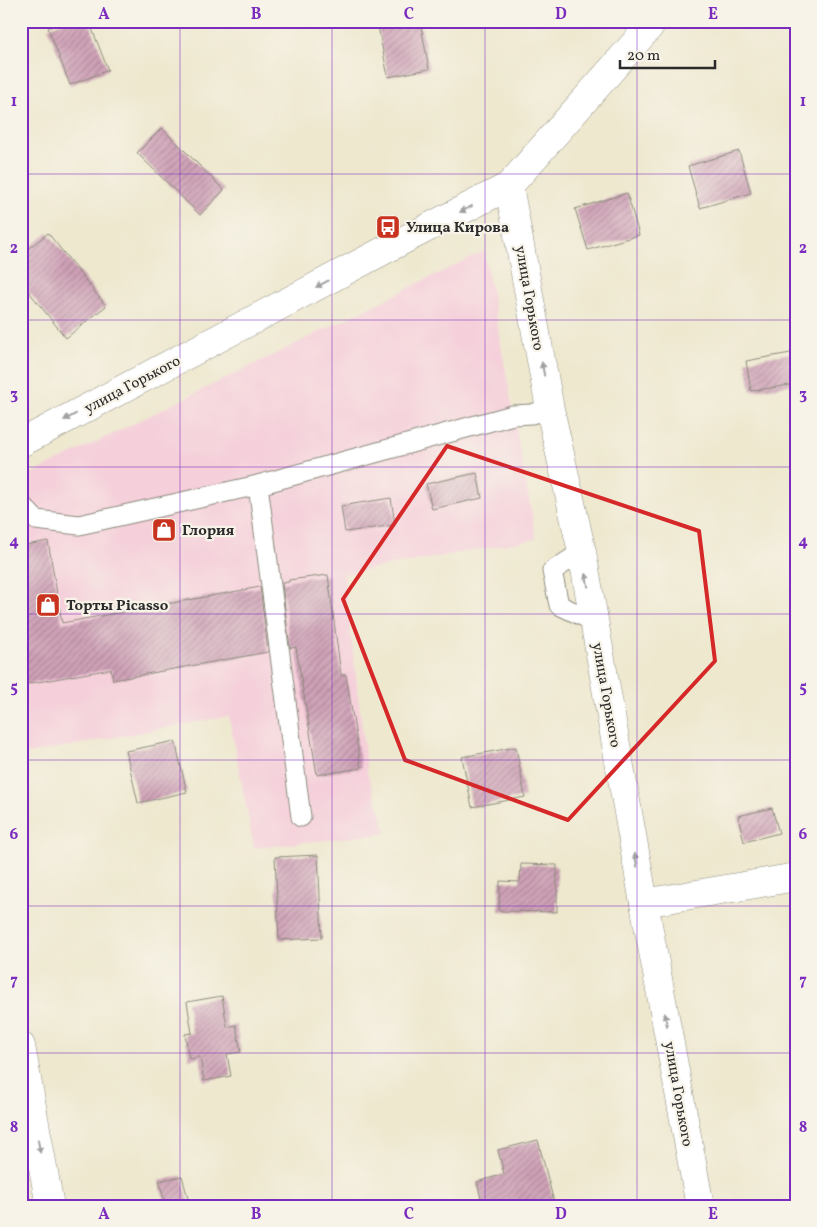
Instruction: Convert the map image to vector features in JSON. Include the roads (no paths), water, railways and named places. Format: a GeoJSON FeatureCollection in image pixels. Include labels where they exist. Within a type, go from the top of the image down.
{"type":"FeatureCollection","features":[{"type":"Feature","properties":{"kind":"street","name":"улица Горького"},"geometry":{"type":"LineString","coordinates":[[21,443],[509,186],[650,26],[651,21]]}},
{"type":"Feature","properties":{"kind":"street","name":"улица Горького"},"geometry":{"type":"LineString","coordinates":[[509,186],[550,409],[582,552],[700,1206]]}},
{"type":"Feature","properties":{"kind":"street"},"geometry":{"type":"LineString","coordinates":[[644,903],[796,877]]}},
{"type":"Feature","properties":{"kind":"street"},"geometry":{"type":"LineString","coordinates":[[21,1046],[50,1206]]}},
{"type":"Feature","properties":{"kind":"lane"},"geometry":{"type":"LineString","coordinates":[[21,504],[36,520],[79,525],[258,485],[513,415],[531,414],[550,409]]}},
{"type":"Feature","properties":{"kind":"lane"},"geometry":{"type":"LineString","coordinates":[[258,485],[301,817]]}},
{"type":"Feature","properties":{"kind":"place","name":"Улица Кирова"},"geometry":{"type":"Point","coordinates":[388,227]}},
{"type":"Feature","properties":{"kind":"place","name":"Глория"},"geometry":{"type":"Point","coordinates":[164,530]}},
{"type":"Feature","properties":{"kind":"place","name":"Торты Picasso"},"geometry":{"type":"Point","coordinates":[48,605]}}]}
